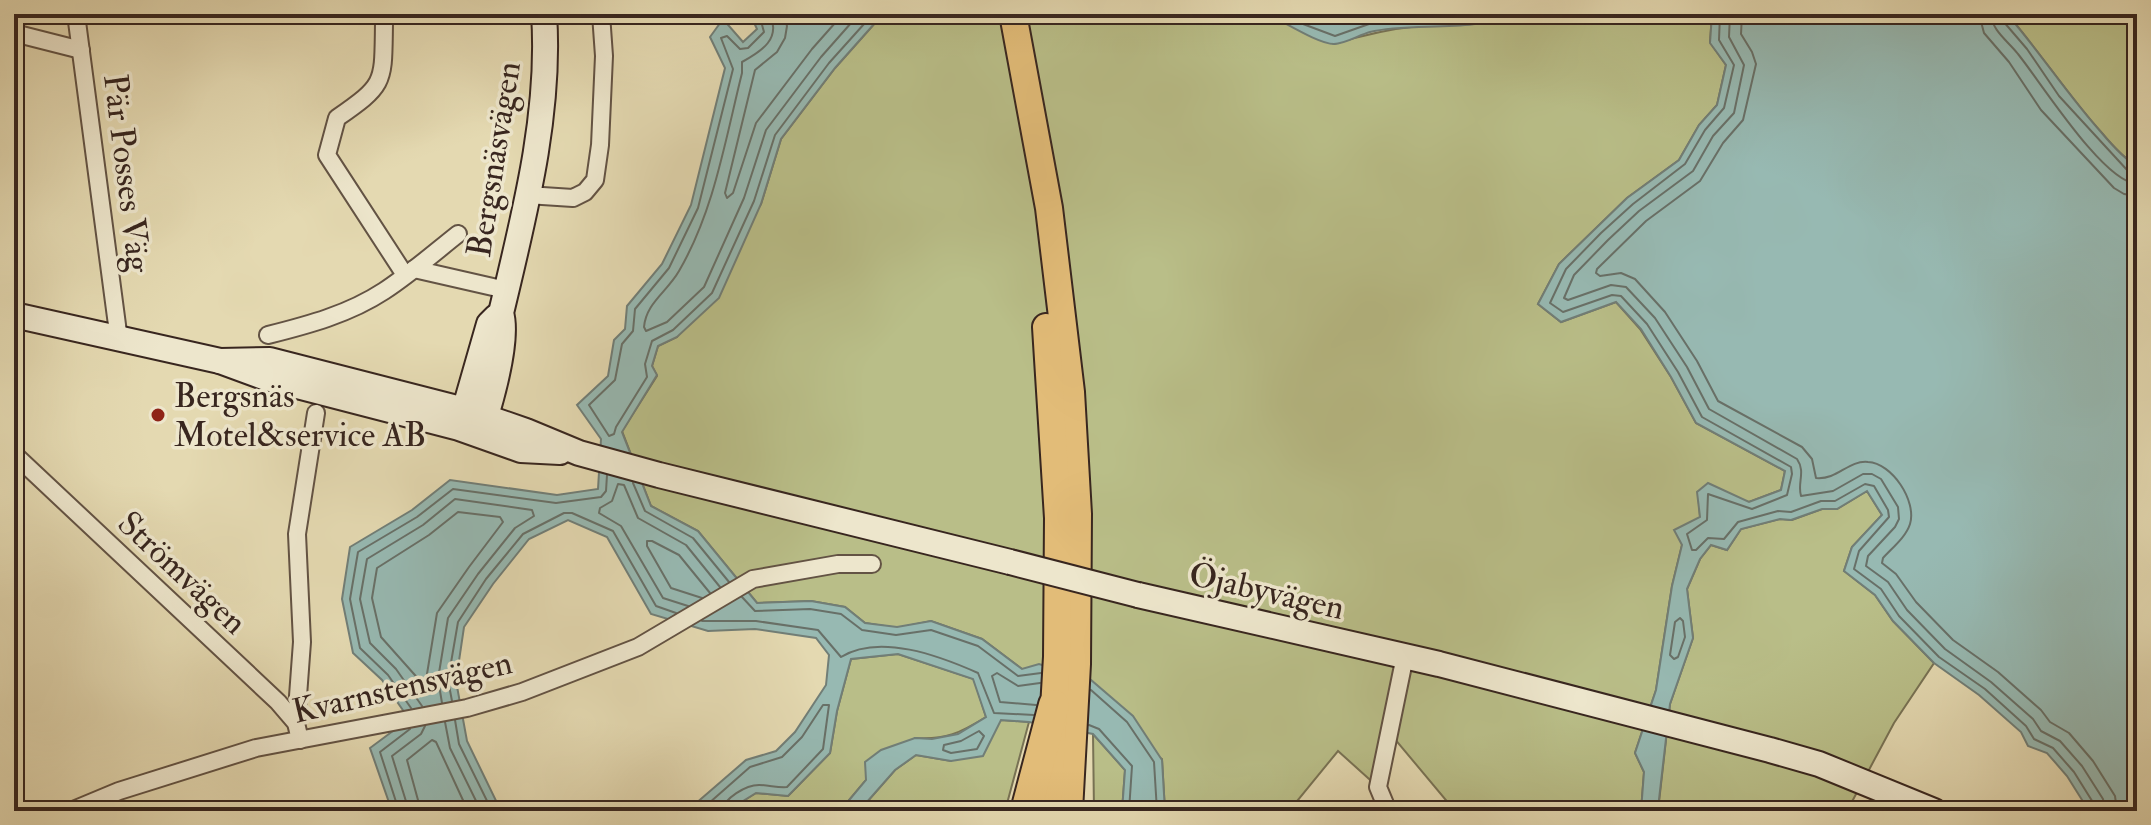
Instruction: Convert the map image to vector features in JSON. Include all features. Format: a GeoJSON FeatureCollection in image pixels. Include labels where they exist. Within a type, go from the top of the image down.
{"type":"FeatureCollection","features":[{"type":"Feature","properties":{"kind":"highway"},"geometry":{"type":"LineString","coordinates":[[1026,811],[1056,745],[1054,705]]}},
{"type":"Feature","properties":{"kind":"main road"},"geometry":{"type":"LineString","coordinates":[[997,14],[1020,117],[1036,214],[1052,395],[1067,661],[1054,705]]}},
{"type":"Feature","properties":{"kind":"main road"},"geometry":{"type":"LineString","coordinates":[[1013,14],[1049,208],[1071,392],[1078,514],[1067,661],[1048,811]]}},
{"type":"Feature","properties":{"kind":"main road"},"geometry":{"type":"LineString","coordinates":[[1056,745],[1069,811]]}},
{"type":"Feature","properties":{"kind":"street","name":"Pär Posses Väg"},"geometry":{"type":"LineString","coordinates":[[76,14],[119,340]]}},
{"type":"Feature","properties":{"kind":"street","name":"Bergsnäsvägen"},"geometry":{"type":"LineString","coordinates":[[472,423],[504,325],[503,301],[527,195],[545,85],[544,14]]}},
{"type":"Feature","properties":{"kind":"street"},"geometry":{"type":"LineString","coordinates":[[527,195],[573,198],[585,192],[595,180],[600,145],[603,71],[601,14]]}},
{"type":"Feature","properties":{"kind":"street"},"geometry":{"type":"LineString","coordinates":[[384,24],[384,67],[379,82],[369,95],[337,118],[327,155],[409,272],[503,301]]}},
{"type":"Feature","properties":{"kind":"street"},"geometry":{"type":"LineString","coordinates":[[14,33],[81,50]]}},
{"type":"Feature","properties":{"kind":"street"},"geometry":{"type":"LineString","coordinates":[[268,335],[340,314],[384,291],[458,234]]}},
{"type":"Feature","properties":{"kind":"street","name":"Öjabyvägen"},"geometry":{"type":"LineString","coordinates":[[14,315],[220,361],[266,378],[472,423],[659,475],[1138,595],[1405,656],[1819,764],[1934,811]]}},
{"type":"Feature","properties":{"kind":"street"},"geometry":{"type":"LineString","coordinates":[[296,723],[302,642],[297,534],[316,413]]}},
{"type":"Feature","properties":{"kind":"street","name":"Strömvägen"},"geometry":{"type":"LineString","coordinates":[[14,454],[278,702],[296,723],[300,740]]}},
{"type":"Feature","properties":{"kind":"street","name":"Kvarnstensvägen"},"geometry":{"type":"LineString","coordinates":[[71,811],[119,791],[256,748],[406,721],[522,692],[638,647],[753,579],[838,564],[872,564]]}},
{"type":"Feature","properties":{"kind":"street"},"geometry":{"type":"LineString","coordinates":[[1388,811],[1378,787],[1405,656]]}},
{"type":"Feature","properties":{"kind":"green space"},"geometry":{"type":"Polygon","coordinates":[[[883,14],[1267,14],[1334,44],[1397,29],[1489,22],[1510,14],[1712,14],[1710,42],[1726,65],[1717,105],[1699,125],[1679,160],[1627,198],[1559,264],[1538,304],[1561,322],[1616,302],[1640,329],[1696,423],[1785,471],[1781,490],[1749,502],[1698,492],[1700,517],[1682,545],[1672,586],[1656,690],[1635,753],[1644,772],[1641,811],[1455,811],[1389,732],[1378,787],[1338,751],[1289,811],[1165,811],[1162,759],[1022,669],[982,639],[931,621],[897,628],[865,623],[845,607],[811,601],[757,603],[698,531],[651,506],[622,431],[657,376],[652,366],[658,346],[677,337],[761,204],[781,139],[835,68],[883,14]]]}},
{"type":"Feature","properties":{"kind":"green space"},"geometry":{"type":"Polygon","coordinates":[[[2007,14],[2137,14],[2137,166],[2118,151],[2089,118],[2007,14]]]}},
{"type":"Feature","properties":{"kind":"green space"},"geometry":{"type":"Polygon","coordinates":[[[1867,491],[1882,515],[1852,547],[1844,571],[1875,595],[1893,621],[1934,663],[1894,723],[1847,811],[1658,811],[1670,704],[1693,638],[1687,589],[1700,559],[1711,545],[1727,550],[1741,529],[1780,519],[1792,520],[1822,509],[1837,509],[1867,491]]]}},
{"type":"Feature","properties":{"kind":"green space"},"geometry":{"type":"Polygon","coordinates":[[[898,654],[974,679],[986,717],[952,734],[915,738],[866,780],[840,811],[727,811],[756,793],[788,796],[830,753],[851,659],[898,654]]]}},
{"type":"Feature","properties":{"kind":"green space"},"geometry":{"type":"Polygon","coordinates":[[[1001,720],[1029,722],[1005,811],[859,811],[895,770],[916,755],[951,761],[1001,720]]]}},
{"type":"Feature","properties":{"kind":"green space"},"geometry":{"type":"Polygon","coordinates":[[[1093,734],[1125,770],[1122,811],[1094,811],[1093,734]]]}},
{"type":"Feature","properties":{"kind":"water"},"geometry":{"type":"Polygon","coordinates":[[[750,14],[883,14],[835,68],[781,139],[761,204],[719,298],[677,337],[658,346],[652,366],[657,375],[622,432],[651,506],[698,531],[757,603],[811,601],[845,607],[865,623],[897,627],[931,621],[982,639],[1022,669],[1039,664],[1091,680],[1133,716],[1162,760],[1165,811],[1122,811],[1125,770],[1093,734],[1001,720],[983,756],[951,761],[916,755],[895,770],[859,811],[840,811],[866,780],[865,762],[881,750],[915,738],[932,739],[958,734],[986,717],[973,679],[898,654],[851,659],[830,753],[788,796],[756,793],[727,811],[687,811],[746,760],[776,751],[795,732],[826,685],[829,655],[816,638],[755,629],[708,631],[651,614],[607,537],[568,520],[529,539],[464,627],[456,681],[467,741],[501,811],[392,811],[370,748],[409,719],[382,680],[353,653],[342,599],[350,547],[412,510],[450,480],[557,495],[598,489],[601,439],[577,405],[608,376],[614,340],[625,329],[627,306],[662,264],[691,205],[725,68],[710,37],[723,19],[743,42],[757,29],[750,14]]]}},
{"type":"Feature","properties":{"kind":"water"},"geometry":{"type":"Polygon","coordinates":[[[1267,14],[1510,14],[1479,23],[1386,29],[1334,44],[1310,36],[1267,14]]]}},
{"type":"Feature","properties":{"kind":"water"},"geometry":{"type":"Polygon","coordinates":[[[1712,14],[2007,14],[2089,118],[2118,151],[2137,166],[2137,811],[2089,811],[2067,776],[2047,753],[2028,746],[2021,732],[1979,695],[1934,663],[1893,621],[1875,595],[1844,571],[1852,547],[1882,515],[1867,491],[1837,509],[1822,509],[1791,520],[1780,519],[1741,529],[1727,550],[1711,545],[1700,559],[1687,589],[1693,638],[1670,704],[1658,811],[1641,811],[1644,772],[1635,753],[1656,690],[1672,586],[1682,545],[1674,530],[1700,517],[1697,492],[1708,483],[1749,502],[1781,490],[1785,471],[1696,423],[1641,329],[1616,302],[1561,322],[1538,304],[1559,264],[1627,198],[1679,160],[1699,125],[1717,105],[1726,65],[1710,43],[1712,14]]]}},
{"type":"Feature","properties":{"kind":"place","name":"Bergsnäs Motel&service AB"},"geometry":{"type":"Point","coordinates":[158,415]}}]}
